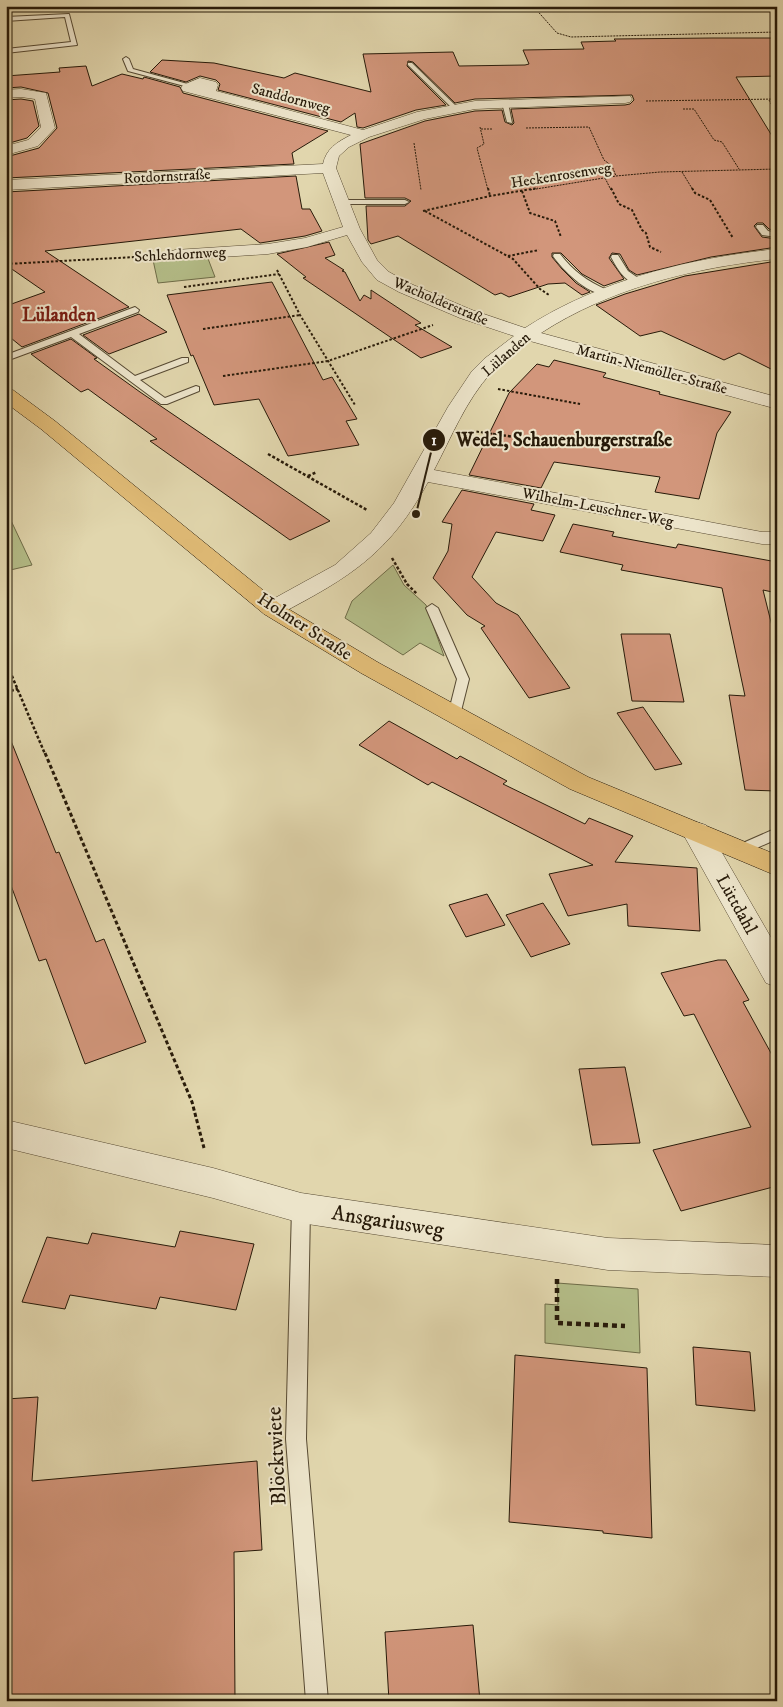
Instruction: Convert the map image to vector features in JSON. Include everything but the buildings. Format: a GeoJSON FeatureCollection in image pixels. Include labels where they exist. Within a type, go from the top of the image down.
{"type":"FeatureCollection","features":[{"type":"Feature","properties":{"kind":"main road","name":"Holmer Straße"},"geometry":{"type":"LineString","coordinates":[[6,394],[48,425],[272,609],[370,668],[579,783],[777,866]]}},
{"type":"Feature","properties":{"kind":"street","name":"Sanddornweg"},"geometry":{"type":"LineString","coordinates":[[192,86],[200,82],[211,85],[209,93],[364,134]]}},
{"type":"Feature","properties":{"kind":"street"},"geometry":{"type":"LineString","coordinates":[[6,94],[21,93],[41,96],[48,128],[33,143],[6,151]]}},
{"type":"Feature","properties":{"kind":"street"},"geometry":{"type":"LineString","coordinates":[[329,168],[332,155],[344,144],[364,134],[394,122],[454,107],[505,103],[625,99]]}},
{"type":"Feature","properties":{"kind":"street","name":"Rotdornstraße"},"geometry":{"type":"LineString","coordinates":[[6,185],[329,168]]}},
{"type":"Feature","properties":{"kind":"street","name":"Wacholderstraße"},"geometry":{"type":"LineString","coordinates":[[329,168],[352,229],[370,262],[383,276],[404,288],[466,314],[526,334]]}},
{"type":"Feature","properties":{"kind":"street","name":"Schlehdornweg"},"geometry":{"type":"LineString","coordinates":[[175,255],[268,249],[307,242],[352,229]]}},
{"type":"Feature","properties":{"kind":"street","name":"Lülanden"},"geometry":{"type":"LineString","coordinates":[[272,609],[318,585],[356,560],[385,530],[405,502],[457,407],[485,368],[526,334],[573,306],[604,292],[696,267],[777,254]]}},
{"type":"Feature","properties":{"kind":"street","name":"Martin-Niemöller-Straße"},"geometry":{"type":"LineString","coordinates":[[526,334],[777,403]]}},
{"type":"Feature","properties":{"kind":"street","name":"Wilhelm-Leuschner-Weg"},"geometry":{"type":"LineString","coordinates":[[420,474],[762,538],[777,538]]}},
{"type":"Feature","properties":{"kind":"street","name":"Lüttdahl"},"geometry":{"type":"LineString","coordinates":[[696,832],[777,975]]}},
{"type":"Feature","properties":{"kind":"street","name":"Ansgariusweg"},"geometry":{"type":"LineString","coordinates":[[6,1134],[213,1183],[300,1208],[608,1254],[777,1261]]}},
{"type":"Feature","properties":{"kind":"lane"},"geometry":{"type":"LineString","coordinates":[[6,19],[67,16],[75,44],[6,51]]}},
{"type":"Feature","properties":{"kind":"lane"},"geometry":{"type":"LineString","coordinates":[[126,59],[130,70],[192,86]]}},
{"type":"Feature","properties":{"kind":"lane"},"geometry":{"type":"LineString","coordinates":[[410,64],[454,107]]}},
{"type":"Feature","properties":{"kind":"lane"},"geometry":{"type":"LineString","coordinates":[[505,103],[510,122]]}},
{"type":"Feature","properties":{"kind":"lane"},"geometry":{"type":"LineString","coordinates":[[342,202],[405,202]]}},
{"type":"Feature","properties":{"kind":"lane"},"geometry":{"type":"LineString","coordinates":[[760,227],[765,233],[777,235]]}},
{"type":"Feature","properties":{"kind":"lane"},"geometry":{"type":"LineString","coordinates":[[556,256],[578,280],[604,292]]}},
{"type":"Feature","properties":{"kind":"lane"},"geometry":{"type":"LineString","coordinates":[[615,256],[625,273],[638,282]]}},
{"type":"Feature","properties":{"kind":"lane"},"geometry":{"type":"LineString","coordinates":[[6,358],[134,310]]}},
{"type":"Feature","properties":{"kind":"lane"},"geometry":{"type":"LineString","coordinates":[[72,333],[164,402],[196,389]]}},
{"type":"Feature","properties":{"kind":"lane"},"geometry":{"type":"LineString","coordinates":[[134,379],[185,360]]}},
{"type":"Feature","properties":{"kind":"lane"},"geometry":{"type":"LineString","coordinates":[[432,608],[463,679],[454,715]]}},
{"type":"Feature","properties":{"kind":"lane"},"geometry":{"type":"LineString","coordinates":[[742,850],[777,833]]}},
{"type":"Feature","properties":{"kind":"lane","name":"Blöcktwiete"},"geometry":{"type":"LineString","coordinates":[[300,1208],[296,1438],[318,1701]]}},
{"type":"Feature","properties":{"kind":"path"},"geometry":{"type":"LineString","coordinates":[[533,6],[557,34],[571,37],[777,32]]}},
{"type":"Feature","properties":{"kind":"path"},"geometry":{"type":"LineString","coordinates":[[646,101],[777,99]]}},
{"type":"Feature","properties":{"kind":"path"},"geometry":{"type":"LineString","coordinates":[[768,100],[777,115]]}},
{"type":"Feature","properties":{"kind":"path"},"geometry":{"type":"LineString","coordinates":[[475,105],[484,144],[477,148],[490,196]]}},
{"type":"Feature","properties":{"kind":"path"},"geometry":{"type":"LineString","coordinates":[[683,109],[694,109],[714,140],[722,142],[739,170]]}},
{"type":"Feature","properties":{"kind":"path"},"geometry":{"type":"LineString","coordinates":[[526,128],[589,127],[604,160],[612,166],[616,176]]}},
{"type":"Feature","properties":{"kind":"path"},"geometry":{"type":"LineString","coordinates":[[481,129],[500,128]]}},
{"type":"Feature","properties":{"kind":"path"},"geometry":{"type":"LineString","coordinates":[[414,143],[422,191]]}},
{"type":"Feature","properties":{"kind":"path","name":"Heckenrosenweg"},"geometry":{"type":"LineString","coordinates":[[415,213],[490,196],[616,176],[682,171],[777,169]]}},
{"type":"Feature","properties":{"kind":"path"},"geometry":{"type":"LineString","coordinates":[[682,171],[695,192],[710,200],[744,259]]}},
{"type":"Feature","properties":{"kind":"path"},"geometry":{"type":"LineString","coordinates":[[605,178],[619,204],[632,210],[642,230],[646,232],[650,247],[696,267]]}},
{"type":"Feature","properties":{"kind":"path"},"geometry":{"type":"LineString","coordinates":[[522,191],[530,212],[555,221],[565,249],[556,256]]}},
{"type":"Feature","properties":{"kind":"path"},"geometry":{"type":"LineString","coordinates":[[420,210],[508,256],[524,270],[540,289],[553,298],[573,306]]}},
{"type":"Feature","properties":{"kind":"path"},"geometry":{"type":"LineString","coordinates":[[508,256],[564,247]]}},
{"type":"Feature","properties":{"kind":"path"},"geometry":{"type":"LineString","coordinates":[[268,249],[300,315],[355,405]]}},
{"type":"Feature","properties":{"kind":"path","name":"Schlehdornweg"},"geometry":{"type":"LineString","coordinates":[[6,264],[175,255]]}},
{"type":"Feature","properties":{"kind":"path"},"geometry":{"type":"LineString","coordinates":[[184,286],[279,274]]}},
{"type":"Feature","properties":{"kind":"path"},"geometry":{"type":"LineString","coordinates":[[223,376],[328,361],[466,314]]}},
{"type":"Feature","properties":{"kind":"path"},"geometry":{"type":"LineString","coordinates":[[203,330],[300,315]]}},
{"type":"Feature","properties":{"kind":"path"},"geometry":{"type":"LineString","coordinates":[[473,385],[580,404]]}},
{"type":"Feature","properties":{"kind":"path"},"geometry":{"type":"LineString","coordinates":[[446,427],[558,444]]}},
{"type":"Feature","properties":{"kind":"path"},"geometry":{"type":"LineString","coordinates":[[268,454],[308,476],[385,530],[407,584],[432,608]]}},
{"type":"Feature","properties":{"kind":"path"},"geometry":{"type":"LineString","coordinates":[[308,476],[317,472]]}},
{"type":"Feature","properties":{"kind":"path"},"geometry":{"type":"LineString","coordinates":[[6,662],[192,1102],[213,1183]]}},
{"type":"Feature","properties":{"kind":"path"},"geometry":{"type":"LineString","coordinates":[[6,692],[18,689]]}},
{"type":"Feature","properties":{"kind":"path"},"geometry":{"type":"LineString","coordinates":[[558,1246],[557,1323],[624,1326]]}},
{"type":"Feature","properties":{"kind":"green space"},"geometry":{"type":"Polygon","coordinates":[[[207,256],[215,277],[158,283],[153,260],[207,256]]]}},
{"type":"Feature","properties":{"kind":"green space"},"geometry":{"type":"Polygon","coordinates":[[[6,510],[32,565],[6,571],[6,510]]]}},
{"type":"Feature","properties":{"kind":"green space"},"geometry":{"type":"Polygon","coordinates":[[[393,565],[404,585],[426,605],[444,656],[420,643],[403,655],[345,618],[352,601],[393,565]]]}},
{"type":"Feature","properties":{"kind":"green space"},"geometry":{"type":"Polygon","coordinates":[[[557,1283],[638,1289],[640,1353],[545,1343],[545,1304],[558,1305],[557,1283]]]}},
{"type":"Feature","properties":{"kind":"place","name":"Wedel, Schauenburgerstraße"},"geometry":{"type":"Point","coordinates":[416,514]}},
{"type":"Feature","properties":{"kind":"district","name":"Lülanden"},"geometry":{"type":"Point","coordinates":[59,314]}}]}
